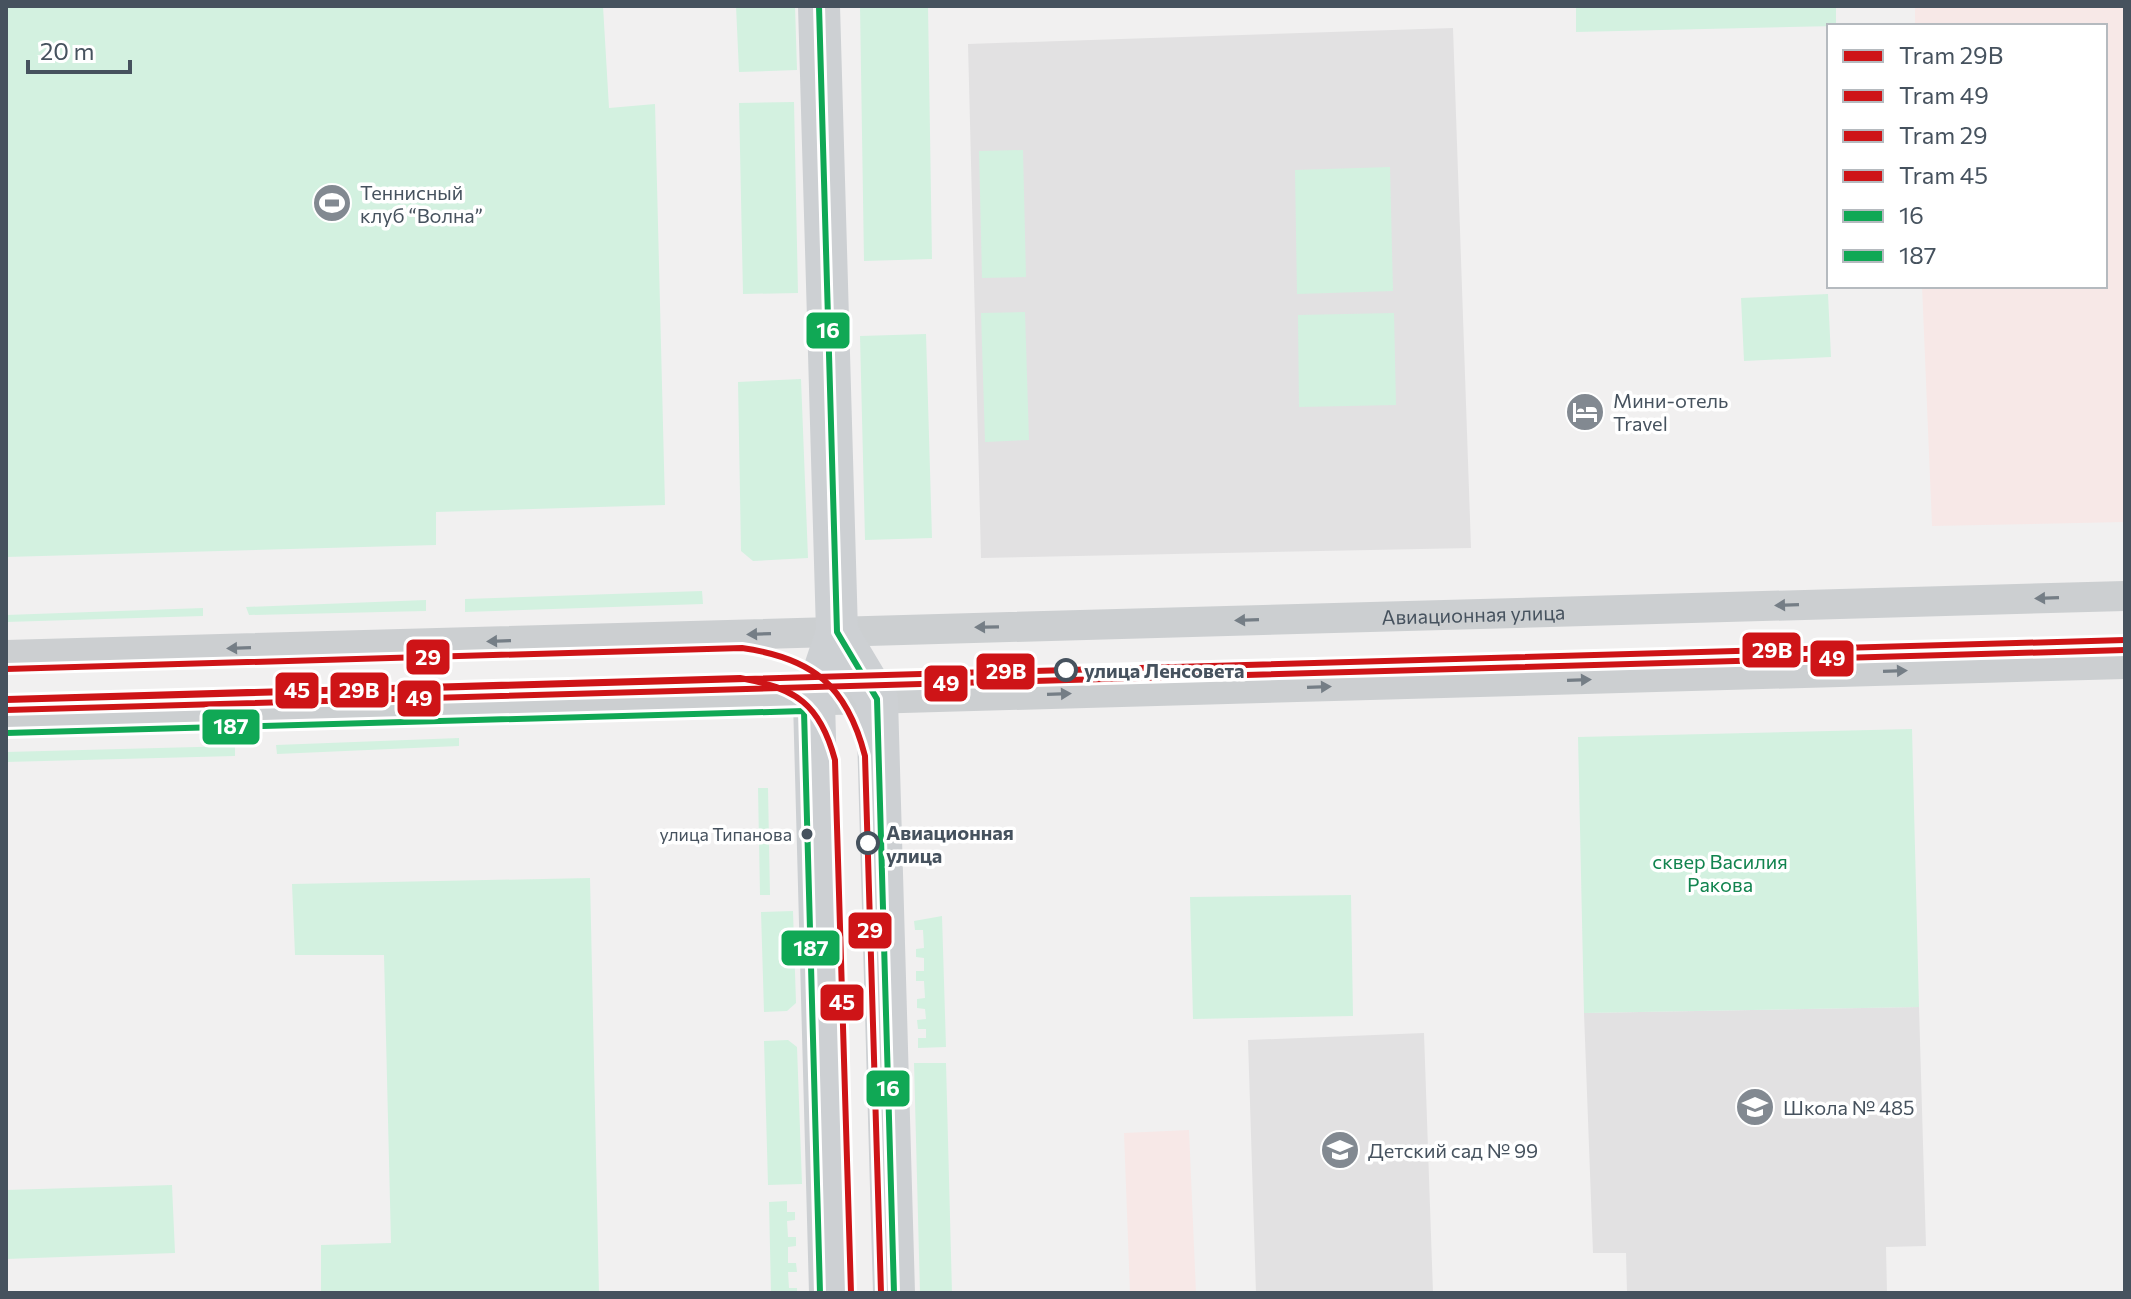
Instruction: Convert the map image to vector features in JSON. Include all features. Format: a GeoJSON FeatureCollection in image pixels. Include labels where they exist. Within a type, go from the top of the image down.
{"type":"FeatureCollection","features":[{"type":"Feature","properties":{"kind":"street"},"geometry":{"type":"LineString","coordinates":[[819,6],[837,632],[814,701],[830,1293]]}},
{"type":"Feature","properties":{"kind":"street","name":"Авиационная улица"},"geometry":{"type":"LineString","coordinates":[[6,655],[2125,596]]}},
{"type":"Feature","properties":{"kind":"street"},"geometry":{"type":"LineString","coordinates":[[837,632],[877,699],[894,1293]]}},
{"type":"Feature","properties":{"kind":"street"},"geometry":{"type":"LineString","coordinates":[[6,723],[2125,664]]}},
{"type":"Feature","properties":{"kind":"shaded area"},"geometry":{"type":"Polygon","coordinates":[[[1915,6],[2125,6],[2125,522],[1932,526],[1922,288],[2107,288],[2107,24],[1915,24],[1915,6]]]}},
{"type":"Feature","properties":{"kind":"shaded area"},"geometry":{"type":"Polygon","coordinates":[[[1453,28],[1471,548],[981,558],[968,44],[1453,28]]]}},
{"type":"Feature","properties":{"kind":"shaded area","name":"Школа № 485"},"geometry":{"type":"Polygon","coordinates":[[[1919,1007],[1926,1246],[1886,1247],[1887,1293],[1627,1293],[1626,1253],[1593,1253],[1584,1013],[1919,1007]]]}},
{"type":"Feature","properties":{"kind":"shaded area","name":"Детский сад № 99"},"geometry":{"type":"Polygon","coordinates":[[[1424,1033],[1433,1293],[1256,1293],[1248,1040],[1424,1033]]]}},
{"type":"Feature","properties":{"kind":"shaded area"},"geometry":{"type":"Polygon","coordinates":[[[1189,1130],[1196,1293],[1130,1293],[1124,1133],[1189,1130]]]}},
{"type":"Feature","properties":{"kind":"green space","name":"Теннисный клуб “Волна”"},"geometry":{"type":"Polygon","coordinates":[[[6,6],[603,6],[609,108],[655,104],[665,505],[436,512],[436,545],[6,557],[6,6]]]}},
{"type":"Feature","properties":{"kind":"green space"},"geometry":{"type":"Polygon","coordinates":[[[736,6],[795,6],[797,70],[739,72],[736,6]]]}},
{"type":"Feature","properties":{"kind":"green space"},"geometry":{"type":"Polygon","coordinates":[[[860,6],[928,6],[932,259],[864,261],[860,6]]]}},
{"type":"Feature","properties":{"kind":"green space"},"geometry":{"type":"Polygon","coordinates":[[[1576,6],[1836,6],[1836,24],[1827,26],[1576,32],[1576,6]]]}},
{"type":"Feature","properties":{"kind":"green space"},"geometry":{"type":"Polygon","coordinates":[[[794,102],[798,293],[743,294],[739,103],[794,102]]]}},
{"type":"Feature","properties":{"kind":"green space"},"geometry":{"type":"Polygon","coordinates":[[[1023,150],[1026,277],[982,278],[979,151],[1023,150]]]}},
{"type":"Feature","properties":{"kind":"green space"},"geometry":{"type":"Polygon","coordinates":[[[1390,167],[1393,291],[1297,294],[1295,170],[1390,167]]]}},
{"type":"Feature","properties":{"kind":"green space"},"geometry":{"type":"Polygon","coordinates":[[[1828,294],[1831,357],[1744,361],[1741,298],[1828,294]]]}},
{"type":"Feature","properties":{"kind":"green space"},"geometry":{"type":"Polygon","coordinates":[[[1025,312],[1029,440],[985,442],[981,313],[1025,312]]]}},
{"type":"Feature","properties":{"kind":"green space"},"geometry":{"type":"Polygon","coordinates":[[[1394,313],[1396,405],[1299,407],[1298,315],[1394,313]]]}},
{"type":"Feature","properties":{"kind":"green space"},"geometry":{"type":"Polygon","coordinates":[[[926,334],[932,538],[865,540],[860,336],[926,334]]]}},
{"type":"Feature","properties":{"kind":"green space"},"geometry":{"type":"Polygon","coordinates":[[[801,379],[808,558],[753,561],[741,551],[738,382],[801,379]]]}},
{"type":"Feature","properties":{"kind":"green space"},"geometry":{"type":"Polygon","coordinates":[[[702,591],[703,604],[465,612],[465,599],[702,591]]]}},
{"type":"Feature","properties":{"kind":"green space"},"geometry":{"type":"Polygon","coordinates":[[[426,600],[426,611],[249,615],[246,607],[426,600]]]}},
{"type":"Feature","properties":{"kind":"green space"},"geometry":{"type":"Polygon","coordinates":[[[203,608],[203,616],[6,622],[6,615],[203,608]]]}},
{"type":"Feature","properties":{"kind":"green space","name":"сквер Василия Ракова"},"geometry":{"type":"Polygon","coordinates":[[[1912,729],[1919,1007],[1584,1013],[1578,737],[1912,729]]]}},
{"type":"Feature","properties":{"kind":"green space"},"geometry":{"type":"Polygon","coordinates":[[[459,738],[459,746],[277,754],[276,745],[459,738]]]}},
{"type":"Feature","properties":{"kind":"green space"},"geometry":{"type":"Polygon","coordinates":[[[235,746],[235,756],[6,762],[6,752],[235,746]]]}},
{"type":"Feature","properties":{"kind":"green space"},"geometry":{"type":"Polygon","coordinates":[[[758,788],[768,788],[770,895],[760,895],[758,788]]]}},
{"type":"Feature","properties":{"kind":"green space"},"geometry":{"type":"Polygon","coordinates":[[[590,878],[599,1293],[321,1293],[321,1245],[391,1243],[384,955],[295,955],[292,884],[590,878]]]}},
{"type":"Feature","properties":{"kind":"green space"},"geometry":{"type":"Polygon","coordinates":[[[1351,895],[1353,1016],[1193,1019],[1190,897],[1351,895]]]}},
{"type":"Feature","properties":{"kind":"green space"},"geometry":{"type":"Polygon","coordinates":[[[793,911],[796,1003],[787,1011],[764,1012],[761,912],[793,911]]]}},
{"type":"Feature","properties":{"kind":"green space"},"geometry":{"type":"Polygon","coordinates":[[[942,916],[946,1047],[918,1048],[918,1038],[926,1038],[926,1029],[918,1029],[917,1020],[926,1019],[925,1009],[917,1008],[917,999],[925,998],[924,981],[916,981],[916,971],[924,971],[924,958],[916,957],[916,949],[924,948],[923,930],[915,930],[914,921],[942,916]]]}},
{"type":"Feature","properties":{"kind":"green space"},"geometry":{"type":"Polygon","coordinates":[[[788,1040],[797,1047],[802,1184],[768,1185],[764,1041],[788,1040]]]}},
{"type":"Feature","properties":{"kind":"green space"},"geometry":{"type":"Polygon","coordinates":[[[914,1063],[946,1063],[952,1293],[920,1293],[914,1063]]]}},
{"type":"Feature","properties":{"kind":"green space"},"geometry":{"type":"Polygon","coordinates":[[[172,1185],[175,1253],[6,1259],[6,1190],[172,1185]]]}},
{"type":"Feature","properties":{"kind":"green space"},"geometry":{"type":"Polygon","coordinates":[[[787,1201],[787,1212],[795,1212],[795,1220],[787,1221],[788,1237],[796,1237],[796,1246],[788,1247],[788,1263],[796,1263],[797,1272],[788,1272],[789,1288],[797,1288],[797,1293],[771,1293],[769,1202],[787,1201]]]}},
{"type":"Feature","properties":{"kind":"tram line","name":"29В"},"geometry":{"type":"LineString","coordinates":[[6,700],[2125,640]]}},
{"type":"Feature","properties":{"kind":"tram line","name":"29"},"geometry":{"type":"LineString","coordinates":[[6,669],[742,648],[789,659],[807,668],[837,694],[848,711],[865,756],[881,1293]]}},
{"type":"Feature","properties":{"kind":"tram line","name":"49"},"geometry":{"type":"LineString","coordinates":[[6,710],[2125,650]]}},
{"type":"Feature","properties":{"kind":"tram line","name":"45"},"geometry":{"type":"LineString","coordinates":[[7,699],[740,678],[776,687],[803,702],[822,725],[835,760],[851,1293]]}},
{"type":"Feature","properties":{"kind":"transit line","name":"16"},"geometry":{"type":"LineString","coordinates":[[819,6],[837,632],[877,699],[894,1293]]}},
{"type":"Feature","properties":{"kind":"transit line","name":"187"},"geometry":{"type":"LineString","coordinates":[[6,733],[804,711],[820,1293]]}},
{"type":"Feature","properties":{"kind":"place","name":"Теннисный клуб “Волна”"},"geometry":{"type":"Point","coordinates":[332,203]}},
{"type":"Feature","properties":{"kind":"place","name":"Мини-отель Travel"},"geometry":{"type":"Point","coordinates":[1585,412]}},
{"type":"Feature","properties":{"kind":"place","name":"улица Ленсовета"},"geometry":{"type":"Point","coordinates":[1066,670]}},
{"type":"Feature","properties":{"kind":"place","name":"улица Типанова"},"geometry":{"type":"Point","coordinates":[807,834]}},
{"type":"Feature","properties":{"kind":"place","name":"Авиационная улица"},"geometry":{"type":"Point","coordinates":[868,843]}},
{"type":"Feature","properties":{"kind":"place","name":"Школа № 485"},"geometry":{"type":"Point","coordinates":[1755,1107]}},
{"type":"Feature","properties":{"kind":"place","name":"Детский сад № 99"},"geometry":{"type":"Point","coordinates":[1340,1150]}}]}
